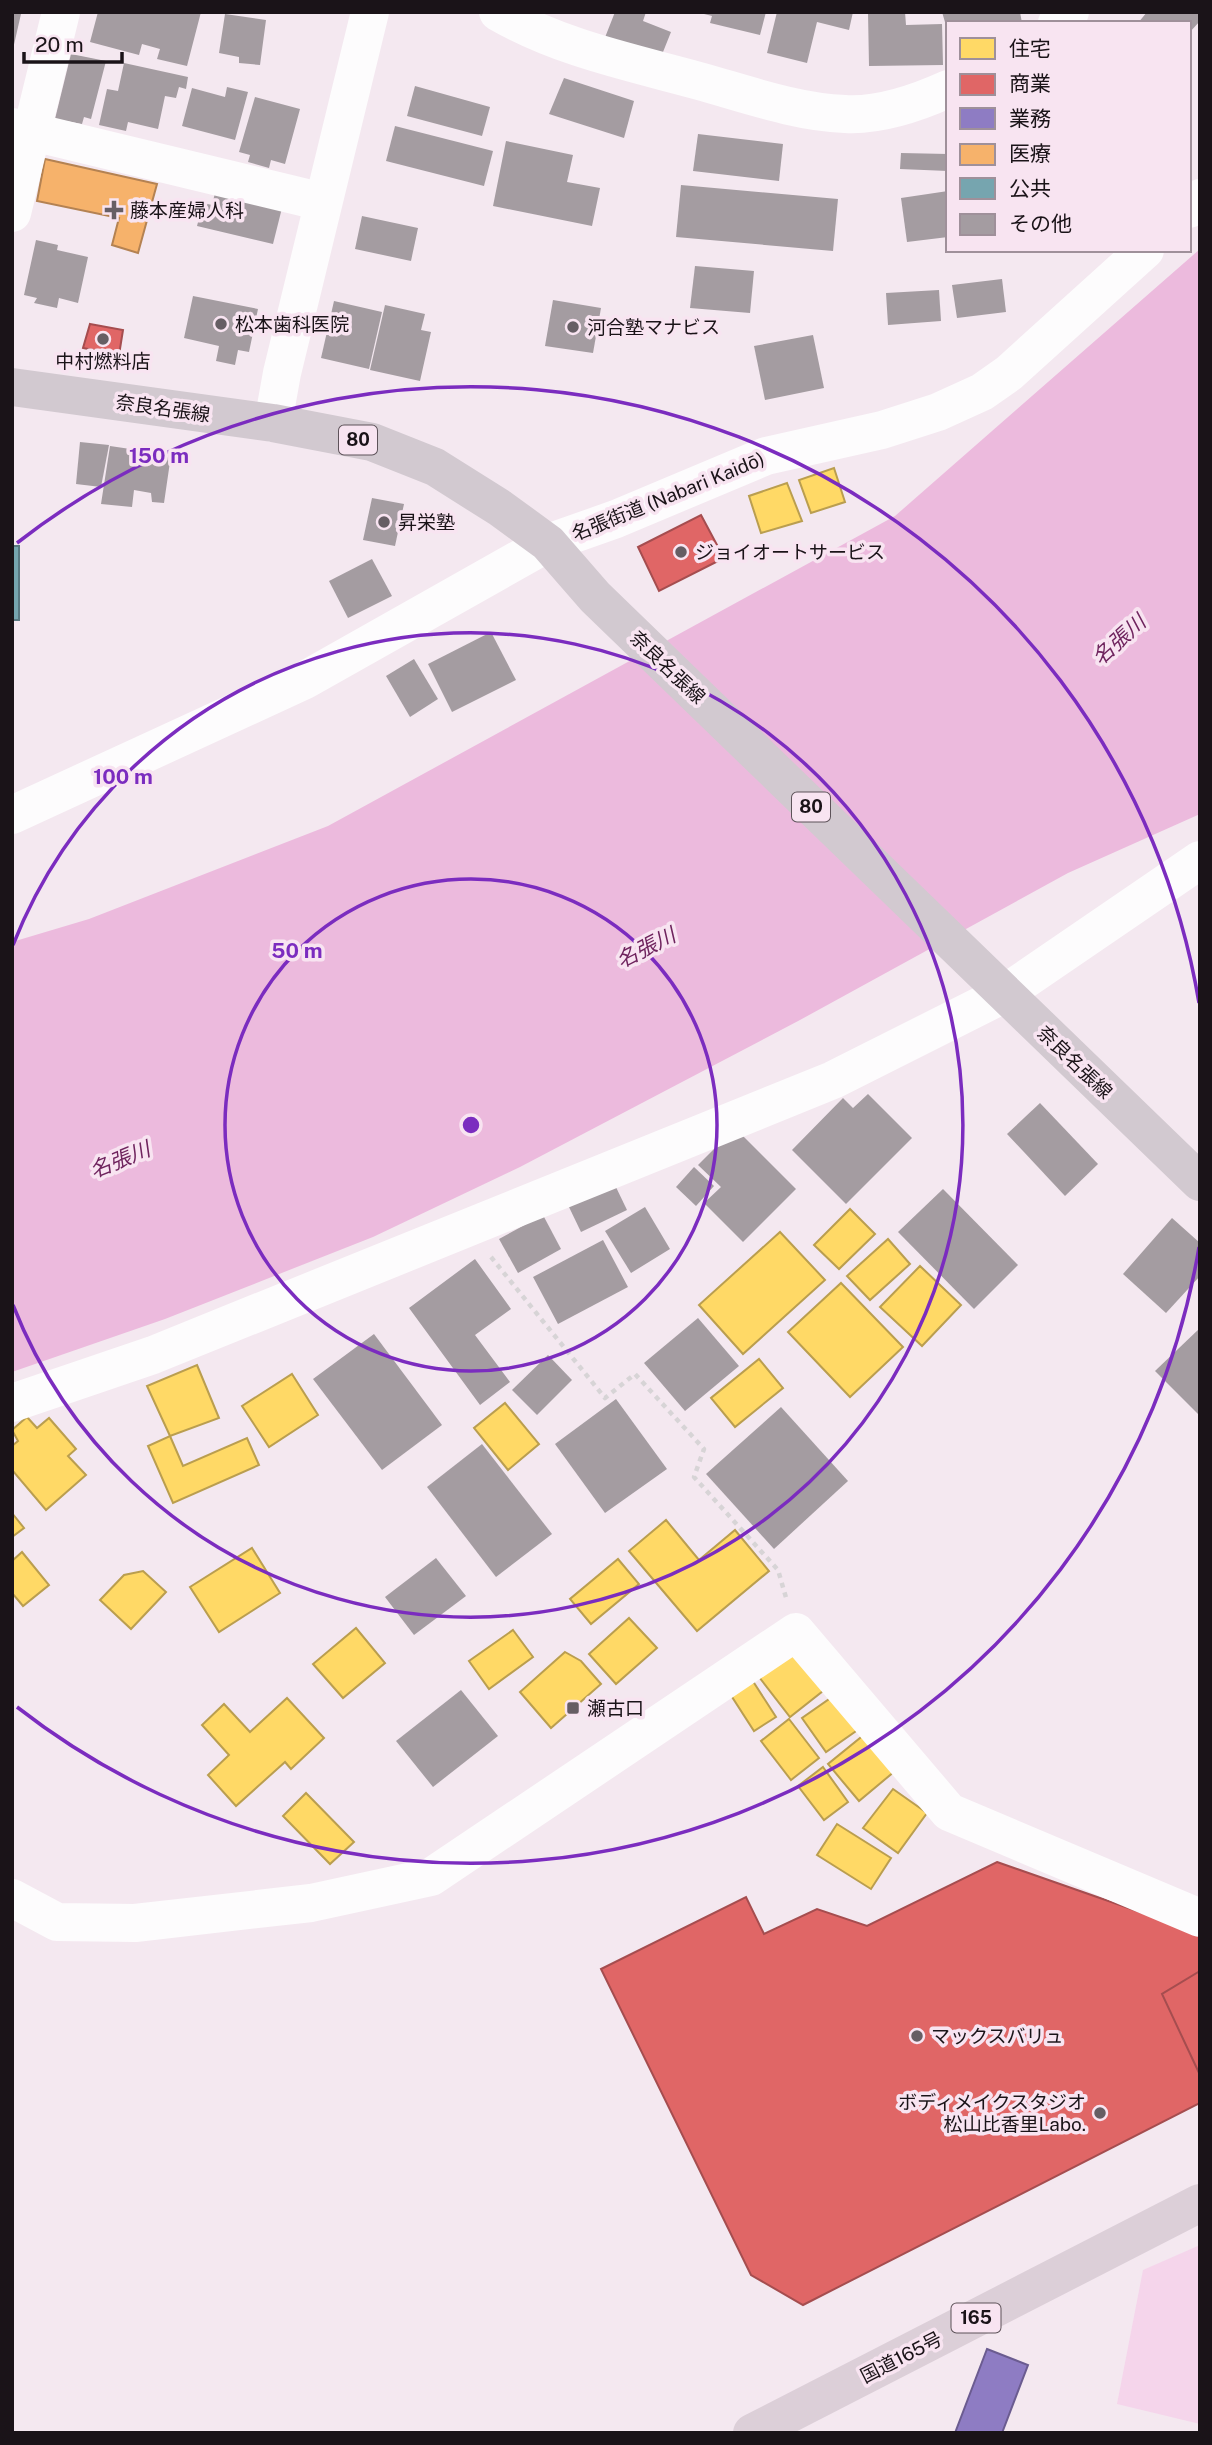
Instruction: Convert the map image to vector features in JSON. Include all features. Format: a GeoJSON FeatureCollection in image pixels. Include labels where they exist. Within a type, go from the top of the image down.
{"type":"FeatureCollection","features":[{"type":"Feature","properties":{"kind":"highway","name":"国道165号"},"geometry":{"type":"LineString","coordinates":[[752,2433],[1200,2203]]}},
{"type":"Feature","properties":{"kind":"main road","name":"奈良名張線"},"geometry":{"type":"LineString","coordinates":[[12,387],[273,423],[372,442],[435,467],[500,508],[548,543],[595,597],[1200,1182]]}},
{"type":"Feature","properties":{"kind":"street"},"geometry":{"type":"LineString","coordinates":[[12,213],[22,129],[61,12]]}},
{"type":"Feature","properties":{"kind":"street"},"geometry":{"type":"LineString","coordinates":[[273,423],[282,373],[370,12]]}},
{"type":"Feature","properties":{"kind":"street"},"geometry":{"type":"LineString","coordinates":[[498,12],[538,34],[574,47],[801,107],[846,114],[898,107],[946,90]]}},
{"type":"Feature","properties":{"kind":"street"},"geometry":{"type":"LineString","coordinates":[[22,129],[323,202]]}},
{"type":"Feature","properties":{"kind":"street","name":"名張街道 (Nabari Kaidō)"},"geometry":{"type":"LineString","coordinates":[[12,815],[305,680],[548,543],[616,519],[766,456],[882,430],[938,412],[982,392],[1009,373],[1143,252]]}},
{"type":"Feature","properties":{"kind":"street"},"geometry":{"type":"LineString","coordinates":[[12,1404],[153,1355],[468,1230],[833,1080],[1200,860]]}},
{"type":"Feature","properties":{"kind":"street"},"geometry":{"type":"LineString","coordinates":[[12,1898],[57,1922],[135,1923],[311,1903],[431,1877],[796,1632],[949,1812],[1200,1918]]}},
{"type":"Feature","properties":{"kind":"path"},"geometry":{"type":"LineString","coordinates":[[468,1230],[605,1398],[635,1374],[705,1449],[694,1477],[778,1570],[796,1632]]}},
{"type":"Feature","properties":{"kind":"shaded area"},"geometry":{"type":"Polygon","coordinates":[[[1200,2245],[1200,2424],[1117,2404],[1143,2270],[1200,2245]]]}},
{"type":"Feature","properties":{"kind":"water","name":"名張川"},"geometry":{"type":"Polygon","coordinates":[[[1200,249],[1200,814],[1068,873],[800,1020],[520,1167],[373,1237],[165,1319],[12,1372],[12,942],[89,919],[328,826],[895,516],[1200,249]]]}},
{"type":"Feature","properties":{"kind":"building: 住宅"},"geometry":{"type":"Polygon","coordinates":[[[834,468],[845,502],[811,513],[799,480],[834,468]]]}},
{"type":"Feature","properties":{"kind":"building: 住宅"},"geometry":{"type":"Polygon","coordinates":[[[787,483],[802,521],[761,533],[749,496],[787,483]]]}},
{"type":"Feature","properties":{"kind":"building: 住宅"},"geometry":{"type":"Polygon","coordinates":[[[850,1209],[875,1234],[839,1269],[814,1245],[850,1209]]]}},
{"type":"Feature","properties":{"kind":"building: 住宅"},"geometry":{"type":"Polygon","coordinates":[[[780,1232],[825,1280],[743,1354],[699,1305],[780,1232]]]}},
{"type":"Feature","properties":{"kind":"building: 住宅"},"geometry":{"type":"Polygon","coordinates":[[[888,1239],[910,1264],[870,1300],[847,1276],[888,1239]]]}},
{"type":"Feature","properties":{"kind":"building: 住宅"},"geometry":{"type":"Polygon","coordinates":[[[920,1266],[961,1305],[922,1346],[880,1307],[920,1266]]]}},
{"type":"Feature","properties":{"kind":"building: 住宅"},"geometry":{"type":"Polygon","coordinates":[[[841,1283],[903,1347],[850,1397],[788,1332],[841,1283]]]}},
{"type":"Feature","properties":{"kind":"building: 住宅"},"geometry":{"type":"Polygon","coordinates":[[[759,1359],[783,1388],[735,1427],[711,1398],[759,1359]]]}},
{"type":"Feature","properties":{"kind":"building: 住宅"},"geometry":{"type":"Polygon","coordinates":[[[197,1365],[219,1418],[170,1436],[147,1386],[197,1365]]]}},
{"type":"Feature","properties":{"kind":"building: 住宅"},"geometry":{"type":"Polygon","coordinates":[[[292,1374],[318,1415],[269,1447],[242,1406],[292,1374]]]}},
{"type":"Feature","properties":{"kind":"building: 住宅"},"geometry":{"type":"Polygon","coordinates":[[[505,1403],[539,1444],[508,1470],[474,1428],[505,1403]]]}},
{"type":"Feature","properties":{"kind":"building: 住宅"},"geometry":{"type":"Polygon","coordinates":[[[27,1417],[37,1428],[49,1418],[76,1449],[68,1456],[86,1475],[46,1510],[12,1470],[12,1446],[18,1441],[12,1430],[27,1417]]]}},
{"type":"Feature","properties":{"kind":"building: 住宅"},"geometry":{"type":"Polygon","coordinates":[[[170,1436],[183,1466],[247,1438],[259,1465],[173,1503],[148,1446],[170,1436]]]}},
{"type":"Feature","properties":{"kind":"building: 住宅"},"geometry":{"type":"Polygon","coordinates":[[[12,1513],[24,1528],[12,1537],[12,1513]]]}},
{"type":"Feature","properties":{"kind":"building: 住宅"},"geometry":{"type":"Polygon","coordinates":[[[666,1520],[699,1560],[735,1530],[769,1571],[697,1631],[629,1551],[666,1520]]]}},
{"type":"Feature","properties":{"kind":"building: 住宅"},"geometry":{"type":"Polygon","coordinates":[[[252,1548],[280,1593],[219,1632],[190,1587],[252,1548]]]}},
{"type":"Feature","properties":{"kind":"building: 住宅"},"geometry":{"type":"Polygon","coordinates":[[[22,1552],[49,1585],[23,1606],[12,1593],[12,1561],[22,1552]]]}},
{"type":"Feature","properties":{"kind":"building: 住宅"},"geometry":{"type":"Polygon","coordinates":[[[618,1559],[639,1584],[591,1624],[570,1599],[618,1559]]]}},
{"type":"Feature","properties":{"kind":"building: 住宅"},"geometry":{"type":"Polygon","coordinates":[[[143,1571],[166,1592],[131,1629],[100,1600],[124,1575],[143,1571]]]}},
{"type":"Feature","properties":{"kind":"building: 住宅"},"geometry":{"type":"Polygon","coordinates":[[[629,1618],[657,1648],[616,1684],[589,1654],[629,1618]]]}},
{"type":"Feature","properties":{"kind":"building: 住宅"},"geometry":{"type":"Polygon","coordinates":[[[356,1628],[385,1663],[343,1698],[313,1664],[356,1628]]]}},
{"type":"Feature","properties":{"kind":"building: 住宅"},"geometry":{"type":"Polygon","coordinates":[[[513,1630],[533,1657],[489,1689],[469,1661],[513,1630]]]}},
{"type":"Feature","properties":{"kind":"building: 住宅"},"geometry":{"type":"Polygon","coordinates":[[[791,1638],[828,1687],[790,1717],[752,1668],[791,1638]]]}},
{"type":"Feature","properties":{"kind":"building: 住宅"},"geometry":{"type":"Polygon","coordinates":[[[565,1652],[581,1661],[601,1684],[551,1728],[520,1692],[565,1652]]]}},
{"type":"Feature","properties":{"kind":"building: 住宅"},"geometry":{"type":"Polygon","coordinates":[[[747,1672],[776,1717],[754,1731],[725,1686],[747,1672]]]}},
{"type":"Feature","properties":{"kind":"building: 住宅"},"geometry":{"type":"Polygon","coordinates":[[[835,1695],[859,1729],[826,1752],[802,1718],[835,1695]]]}},
{"type":"Feature","properties":{"kind":"building: 住宅"},"geometry":{"type":"Polygon","coordinates":[[[287,1698],[324,1738],[291,1769],[285,1762],[236,1806],[208,1775],[229,1755],[202,1725],[224,1704],[250,1732],[287,1698]]]}},
{"type":"Feature","properties":{"kind":"building: 住宅"},"geometry":{"type":"Polygon","coordinates":[[[789,1719],[819,1758],[791,1780],[761,1741],[789,1719]]]}},
{"type":"Feature","properties":{"kind":"building: 住宅"},"geometry":{"type":"Polygon","coordinates":[[[865,1734],[895,1771],[859,1801],[828,1764],[865,1734]]]}},
{"type":"Feature","properties":{"kind":"building: 住宅"},"geometry":{"type":"Polygon","coordinates":[[[823,1767],[848,1802],[824,1820],[798,1786],[823,1767]]]}},
{"type":"Feature","properties":{"kind":"building: 住宅"},"geometry":{"type":"Polygon","coordinates":[[[893,1789],[927,1813],[898,1853],[863,1828],[893,1789]]]}},
{"type":"Feature","properties":{"kind":"building: 住宅"},"geometry":{"type":"Polygon","coordinates":[[[306,1793],[354,1842],[330,1864],[283,1816],[306,1793]]]}},
{"type":"Feature","properties":{"kind":"building: 住宅"},"geometry":{"type":"Polygon","coordinates":[[[837,1824],[891,1858],[871,1889],[817,1855],[837,1824]]]}},
{"type":"Feature","properties":{"kind":"building: 商業","name":"中村燃料店"},"geometry":{"type":"Polygon","coordinates":[[[90,324],[123,330],[119,355],[83,348],[90,324]]]}},
{"type":"Feature","properties":{"kind":"building: 商業","name":"ジョイオートサービス"},"geometry":{"type":"Polygon","coordinates":[[[701,515],[724,558],[659,591],[638,547],[701,515]]]}},
{"type":"Feature","properties":{"kind":"building: 商業","name":"マックスバリュ"},"geometry":{"type":"Polygon","coordinates":[[[997,1862],[1200,1933],[1200,2103],[803,2305],[751,2275],[601,1969],[746,1897],[764,1934],[817,1909],[867,1926],[997,1862]]]}},
{"type":"Feature","properties":{"kind":"building: 商業"},"geometry":{"type":"Polygon","coordinates":[[[1200,1971],[1200,2075],[1162,1994],[1200,1971]]]}},
{"type":"Feature","properties":{"kind":"building: 業務"},"geometry":{"type":"Polygon","coordinates":[[[987,2349],[1028,2365],[1002,2433],[955,2433],[987,2349]]]}},
{"type":"Feature","properties":{"kind":"building: 医療","name":"藤本産婦人科"},"geometry":{"type":"Polygon","coordinates":[[[45,159],[157,184],[138,253],[112,245],[119,218],[37,201],[45,159]]]}},
{"type":"Feature","properties":{"kind":"building: 公共"},"geometry":{"type":"Polygon","coordinates":[[[12,546],[19,546],[19,620],[12,620],[12,546]]]}},
{"type":"Feature","properties":{"kind":"building: その他"},"geometry":{"type":"Polygon","coordinates":[[[12,12],[21,14],[13,49],[12,49],[12,12]]]}},
{"type":"Feature","properties":{"kind":"building: その他"},"geometry":{"type":"Polygon","coordinates":[[[98,12],[201,12],[187,66],[157,59],[160,49],[142,44],[139,55],[90,42],[98,12]]]}},
{"type":"Feature","properties":{"kind":"building: その他"},"geometry":{"type":"Polygon","coordinates":[[[615,12],[646,12],[643,21],[671,32],[659,62],[604,40],[615,12]]]}},
{"type":"Feature","properties":{"kind":"building: その他"},"geometry":{"type":"Polygon","coordinates":[[[766,12],[760,35],[710,23],[712,16],[700,13],[766,12]]]}},
{"type":"Feature","properties":{"kind":"building: その他"},"geometry":{"type":"Polygon","coordinates":[[[777,12],[853,12],[849,30],[817,22],[807,63],[767,53],[777,12]]]}},
{"type":"Feature","properties":{"kind":"building: その他"},"geometry":{"type":"Polygon","coordinates":[[[868,12],[905,12],[906,25],[942,24],[943,65],[869,66],[868,12]]]}},
{"type":"Feature","properties":{"kind":"building: その他"},"geometry":{"type":"Polygon","coordinates":[[[942,12],[1020,12],[1022,21],[946,21],[946,26],[942,12]]]}},
{"type":"Feature","properties":{"kind":"building: その他"},"geometry":{"type":"Polygon","coordinates":[[[1147,12],[1198,12],[1200,21],[1191,31],[1191,21],[1140,21],[1147,12]]]}},
{"type":"Feature","properties":{"kind":"building: その他"},"geometry":{"type":"Polygon","coordinates":[[[225,14],[266,20],[260,65],[239,63],[239,57],[219,53],[225,14]]]}},
{"type":"Feature","properties":{"kind":"building: その他"},"geometry":{"type":"Polygon","coordinates":[[[71,54],[106,61],[91,119],[84,117],[82,124],[55,119],[71,54]]]}},
{"type":"Feature","properties":{"kind":"building: その他"},"geometry":{"type":"Polygon","coordinates":[[[124,63],[188,77],[186,89],[179,87],[176,98],[165,96],[158,129],[128,122],[126,131],[99,125],[107,89],[118,91],[124,63]]]}},
{"type":"Feature","properties":{"kind":"building: その他"},"geometry":{"type":"Polygon","coordinates":[[[564,78],[634,101],[624,138],[549,114],[564,78]]]}},
{"type":"Feature","properties":{"kind":"building: その他"},"geometry":{"type":"Polygon","coordinates":[[[415,86],[490,107],[482,136],[407,116],[415,86]]]}},
{"type":"Feature","properties":{"kind":"building: その他"},"geometry":{"type":"Polygon","coordinates":[[[227,87],[248,92],[235,140],[182,126],[192,88],[225,97],[227,87]]]}},
{"type":"Feature","properties":{"kind":"building: その他"},"geometry":{"type":"Polygon","coordinates":[[[255,97],[300,109],[285,164],[271,160],[269,168],[248,162],[250,155],[239,152],[255,97]]]}},
{"type":"Feature","properties":{"kind":"building: その他"},"geometry":{"type":"Polygon","coordinates":[[[395,126],[493,151],[484,186],[386,161],[395,126]]]}},
{"type":"Feature","properties":{"kind":"building: その他"},"geometry":{"type":"Polygon","coordinates":[[[698,134],[783,144],[779,181],[693,171],[698,134]]]}},
{"type":"Feature","properties":{"kind":"building: その他"},"geometry":{"type":"Polygon","coordinates":[[[506,141],[573,155],[567,182],[600,188],[592,226],[493,206],[506,141]]]}},
{"type":"Feature","properties":{"kind":"building: その他"},"geometry":{"type":"Polygon","coordinates":[[[901,153],[946,154],[946,171],[900,169],[901,153]]]}},
{"type":"Feature","properties":{"kind":"building: その他"},"geometry":{"type":"Polygon","coordinates":[[[681,185],[838,199],[833,251],[676,237],[681,185]]]}},
{"type":"Feature","properties":{"kind":"building: その他"},"geometry":{"type":"Polygon","coordinates":[[[216,189],[283,204],[273,244],[197,226],[203,203],[212,205],[216,189]]]}},
{"type":"Feature","properties":{"kind":"building: その他"},"geometry":{"type":"Polygon","coordinates":[[[946,191],[946,237],[907,242],[901,198],[946,191]]]}},
{"type":"Feature","properties":{"kind":"building: その他"},"geometry":{"type":"Polygon","coordinates":[[[362,216],[418,228],[411,261],[355,249],[362,216]]]}},
{"type":"Feature","properties":{"kind":"building: その他"},"geometry":{"type":"Polygon","coordinates":[[[36,240],[58,245],[57,250],[88,257],[78,303],[59,298],[57,308],[34,303],[37,298],[24,295],[36,240]]]}},
{"type":"Feature","properties":{"kind":"building: その他"},"geometry":{"type":"Polygon","coordinates":[[[695,266],[754,271],[750,313],[690,308],[695,266]]]}},
{"type":"Feature","properties":{"kind":"building: その他"},"geometry":{"type":"Polygon","coordinates":[[[1002,279],[1006,312],[957,318],[952,285],[1002,279]]]}},
{"type":"Feature","properties":{"kind":"building: その他"},"geometry":{"type":"Polygon","coordinates":[[[939,290],[941,321],[888,325],[886,293],[939,290]]]}},
{"type":"Feature","properties":{"kind":"building: その他","name":"松本歯科医院"},"geometry":{"type":"Polygon","coordinates":[[[193,296],[258,309],[249,352],[238,350],[235,365],[216,361],[219,346],[184,338],[193,296]]]}},
{"type":"Feature","properties":{"kind":"building: その他","name":"河合塾マナビス"},"geometry":{"type":"Polygon","coordinates":[[[553,300],[601,308],[593,353],[545,346],[553,300]]]}},
{"type":"Feature","properties":{"kind":"building: その他"},"geometry":{"type":"Polygon","coordinates":[[[334,301],[382,312],[369,369],[321,358],[334,301]]]}},
{"type":"Feature","properties":{"kind":"building: その他"},"geometry":{"type":"Polygon","coordinates":[[[385,305],[425,314],[421,330],[431,332],[420,381],[370,370],[385,305]]]}},
{"type":"Feature","properties":{"kind":"building: その他"},"geometry":{"type":"Polygon","coordinates":[[[813,335],[824,388],[765,400],[754,346],[813,335]]]}},
{"type":"Feature","properties":{"kind":"building: その他"},"geometry":{"type":"Polygon","coordinates":[[[80,442],[109,445],[101,487],[76,484],[80,442]]]}},
{"type":"Feature","properties":{"kind":"building: その他"},"geometry":{"type":"Polygon","coordinates":[[[110,446],[171,455],[164,503],[152,502],[151,493],[134,490],[132,507],[101,504],[110,446]]]}},
{"type":"Feature","properties":{"kind":"building: その他","name":"昇栄塾"},"geometry":{"type":"Polygon","coordinates":[[[372,498],[404,504],[395,546],[363,540],[372,498]]]}},
{"type":"Feature","properties":{"kind":"building: その他"},"geometry":{"type":"Polygon","coordinates":[[[372,559],[392,596],[348,618],[329,581],[372,559]]]}},
{"type":"Feature","properties":{"kind":"building: その他"},"geometry":{"type":"Polygon","coordinates":[[[491,632],[516,680],[452,712],[428,664],[491,632]]]}},
{"type":"Feature","properties":{"kind":"building: その他"},"geometry":{"type":"Polygon","coordinates":[[[414,659],[438,699],[410,717],[386,676],[414,659]]]}},
{"type":"Feature","properties":{"kind":"building: その他"},"geometry":{"type":"Polygon","coordinates":[[[868,1094],[912,1138],[846,1204],[792,1150],[843,1098],[853,1108],[868,1094]]]}},
{"type":"Feature","properties":{"kind":"building: その他"},"geometry":{"type":"Polygon","coordinates":[[[1040,1103],[1098,1164],[1065,1196],[1007,1134],[1040,1103]]]}},
{"type":"Feature","properties":{"kind":"building: その他"},"geometry":{"type":"Polygon","coordinates":[[[735,1128],[796,1189],[743,1242],[704,1203],[721,1187],[698,1165],[735,1128]]]}},
{"type":"Feature","properties":{"kind":"building: その他"},"geometry":{"type":"Polygon","coordinates":[[[694,1167],[714,1186],[696,1206],[676,1187],[694,1167]]]}},
{"type":"Feature","properties":{"kind":"building: その他"},"geometry":{"type":"Polygon","coordinates":[[[614,1183],[627,1210],[581,1232],[568,1205],[614,1183]]]}},
{"type":"Feature","properties":{"kind":"building: その他"},"geometry":{"type":"Polygon","coordinates":[[[943,1189],[1018,1265],[974,1309],[898,1232],[943,1189]]]}},
{"type":"Feature","properties":{"kind":"building: その他"},"geometry":{"type":"Polygon","coordinates":[[[645,1207],[670,1249],[631,1273],[605,1231],[645,1207]]]}},
{"type":"Feature","properties":{"kind":"building: その他"},"geometry":{"type":"Polygon","coordinates":[[[543,1215],[561,1249],[518,1273],[499,1239],[543,1215]]]}},
{"type":"Feature","properties":{"kind":"building: その他"},"geometry":{"type":"Polygon","coordinates":[[[1172,1218],[1200,1243],[1200,1276],[1166,1313],[1123,1274],[1172,1218]]]}},
{"type":"Feature","properties":{"kind":"building: その他"},"geometry":{"type":"Polygon","coordinates":[[[603,1240],[628,1287],[558,1324],[533,1277],[603,1240]]]}},
{"type":"Feature","properties":{"kind":"building: その他"},"geometry":{"type":"Polygon","coordinates":[[[475,1259],[511,1309],[475,1335],[510,1382],[480,1405],[409,1308],[475,1259]]]}},
{"type":"Feature","properties":{"kind":"building: その他"},"geometry":{"type":"Polygon","coordinates":[[[698,1318],[739,1366],[685,1411],[644,1363],[698,1318]]]}},
{"type":"Feature","properties":{"kind":"building: その他"},"geometry":{"type":"Polygon","coordinates":[[[1200,1328],[1200,1416],[1155,1371],[1200,1328]]]}},
{"type":"Feature","properties":{"kind":"building: その他"},"geometry":{"type":"Polygon","coordinates":[[[374,1334],[442,1425],[382,1470],[313,1379],[374,1334]]]}},
{"type":"Feature","properties":{"kind":"building: その他"},"geometry":{"type":"Polygon","coordinates":[[[548,1355],[572,1380],[537,1415],[512,1390],[548,1355]]]}},
{"type":"Feature","properties":{"kind":"building: その他"},"geometry":{"type":"Polygon","coordinates":[[[616,1399],[667,1469],[605,1513],[555,1444],[616,1399]]]}},
{"type":"Feature","properties":{"kind":"building: その他"},"geometry":{"type":"Polygon","coordinates":[[[781,1407],[848,1481],[774,1549],[706,1474],[781,1407]]]}},
{"type":"Feature","properties":{"kind":"building: その他"},"geometry":{"type":"Polygon","coordinates":[[[482,1444],[552,1534],[496,1577],[427,1487],[482,1444]]]}},
{"type":"Feature","properties":{"kind":"building: その他"},"geometry":{"type":"Polygon","coordinates":[[[436,1558],[466,1596],[414,1635],[385,1597],[436,1558]]]}},
{"type":"Feature","properties":{"kind":"building: その他"},"geometry":{"type":"Polygon","coordinates":[[[461,1690],[498,1736],[433,1787],[396,1741],[461,1690]]]}},
{"type":"Feature","properties":{"kind":"place","name":"藤本産婦人科"},"geometry":{"type":"Point","coordinates":[114,210]}},
{"type":"Feature","properties":{"kind":"place","name":"松本歯科医院"},"geometry":{"type":"Point","coordinates":[221,324]}},
{"type":"Feature","properties":{"kind":"place","name":"河合塾マナビス"},"geometry":{"type":"Point","coordinates":[573,327]}},
{"type":"Feature","properties":{"kind":"place","name":"中村燃料店"},"geometry":{"type":"Point","coordinates":[103,339]}},
{"type":"Feature","properties":{"kind":"place","name":"昇栄塾"},"geometry":{"type":"Point","coordinates":[384,522]}},
{"type":"Feature","properties":{"kind":"place","name":"ジョイオートサービス"},"geometry":{"type":"Point","coordinates":[681,552]}},
{"type":"Feature","properties":{"kind":"place","name":"瀬古口"},"geometry":{"type":"Point","coordinates":[573,1708]}},
{"type":"Feature","properties":{"kind":"place","name":"マックスバリュ"},"geometry":{"type":"Point","coordinates":[917,2036]}},
{"type":"Feature","properties":{"kind":"place","name":"ボディメイクスタジオ 松山比香里Labo."},"geometry":{"type":"Point","coordinates":[1100,2113]}}]}
